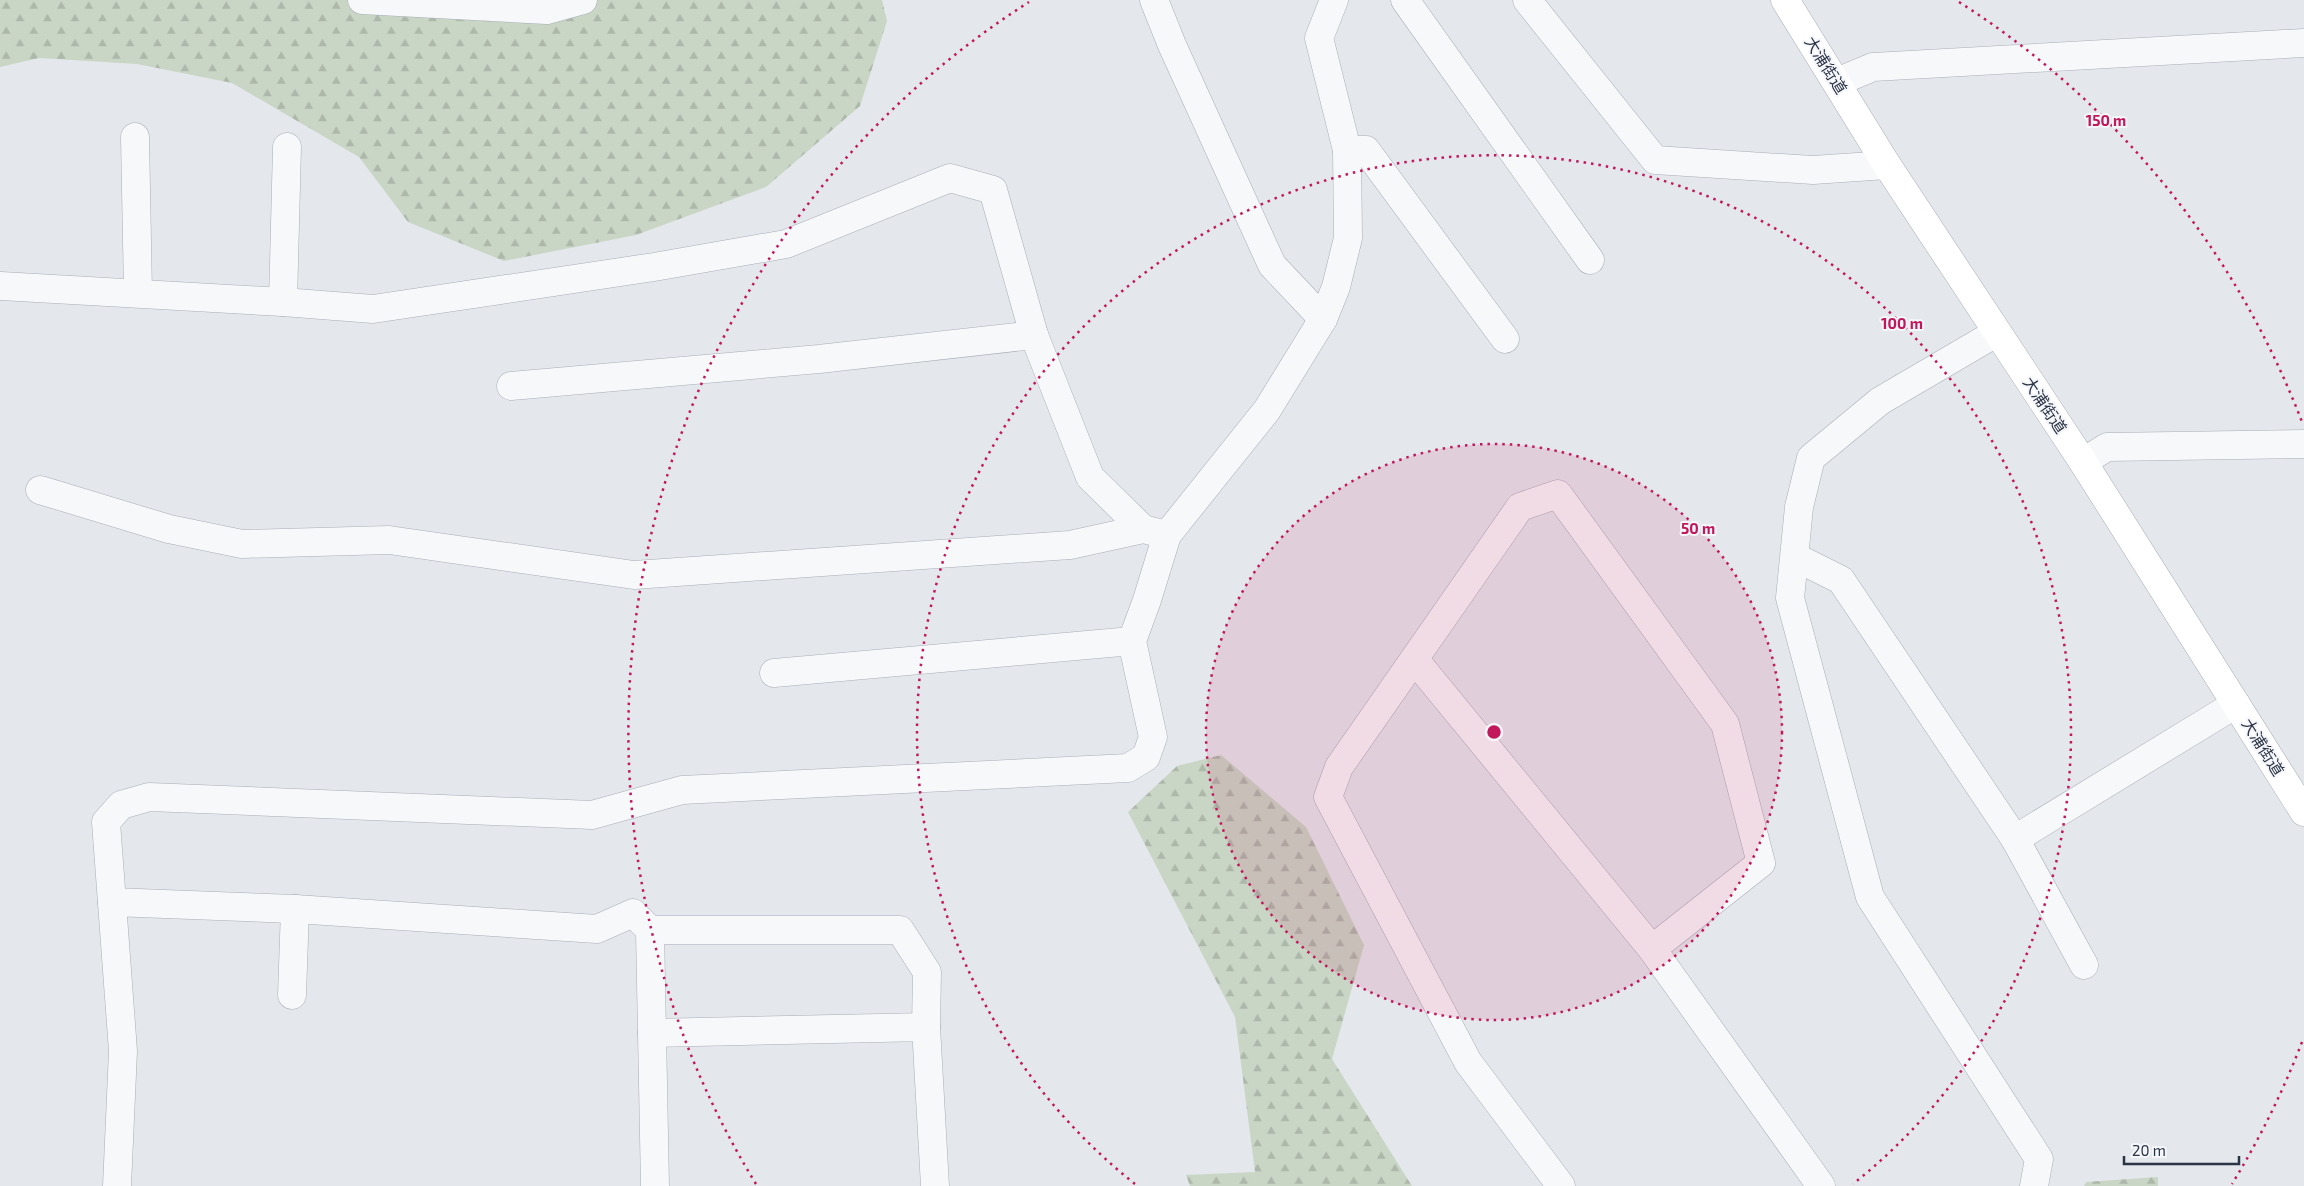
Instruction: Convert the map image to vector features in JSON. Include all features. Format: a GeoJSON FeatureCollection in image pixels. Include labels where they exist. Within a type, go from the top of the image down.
{"type":"FeatureCollection","features":[{"type":"Feature","properties":{"kind":"street"},"geometry":{"type":"LineString","coordinates":[[362,0],[547,10],[583,0]]}},
{"type":"Feature","properties":{"kind":"street"},"geometry":{"type":"LineString","coordinates":[[1154,0],[1272,265],[1323,319]]}},
{"type":"Feature","properties":{"kind":"street"},"geometry":{"type":"LineString","coordinates":[[117,1186],[123,1051],[106,822],[121,805],[149,797],[592,815],[682,790],[1128,768],[1146,757],[1153,737],[1132,640],[1147,600],[1155,532],[1267,410],[1323,319],[1336,286],[1348,238],[1347,150],[1319,38],[1334,0]]}},
{"type":"Feature","properties":{"kind":"street"},"geometry":{"type":"LineString","coordinates":[[1405,0],[1590,260]]}},
{"type":"Feature","properties":{"kind":"street"},"geometry":{"type":"LineString","coordinates":[[1527,0],[1655,160],[1813,170],[1887,165]]}},
{"type":"Feature","properties":{"kind":"street","name":"大浦街道"},"geometry":{"type":"LineString","coordinates":[[1785,0],[1887,165],[2083,462],[2304,812]]}},
{"type":"Feature","properties":{"kind":"street"},"geometry":{"type":"LineString","coordinates":[[1837,82],[1873,68],[2304,44]]}},
{"type":"Feature","properties":{"kind":"street"},"geometry":{"type":"LineString","coordinates":[[135,137],[138,293]]}},
{"type":"Feature","properties":{"kind":"street"},"geometry":{"type":"LineString","coordinates":[[283,302],[287,147]]}},
{"type":"Feature","properties":{"kind":"street"},"geometry":{"type":"LineString","coordinates":[[1347,150],[1366,150],[1505,339]]}},
{"type":"Feature","properties":{"kind":"street"},"geometry":{"type":"LineString","coordinates":[[1,286],[373,309],[654,267],[786,244],[950,178],[993,190],[1034,335],[1090,477],[1155,532]]}},
{"type":"Feature","properties":{"kind":"street"},"geometry":{"type":"LineString","coordinates":[[1996,332],[1880,400],[1811,458],[1799,507],[1796,557],[1790,598],[1870,897],[2039,1159],[2034,1186]]}},
{"type":"Feature","properties":{"kind":"street"},"geometry":{"type":"LineString","coordinates":[[511,386],[819,359],[1034,335]]}},
{"type":"Feature","properties":{"kind":"street"},"geometry":{"type":"LineString","coordinates":[[2083,462],[2106,447],[2304,444]]}},
{"type":"Feature","properties":{"kind":"street"},"geometry":{"type":"LineString","coordinates":[[40,490],[169,529],[242,544],[389,540],[634,575],[1070,545],[1155,532]]}},
{"type":"Feature","properties":{"kind":"street"},"geometry":{"type":"LineString","coordinates":[[1561,1186],[1468,1062],[1328,797],[1339,767],[1520,507],[1558,494],[1725,724],[1761,863],[1652,949]]}},
{"type":"Feature","properties":{"kind":"street"},"geometry":{"type":"LineString","coordinates":[[1796,557],[1840,580],[2015,839],[2084,965]]}},
{"type":"Feature","properties":{"kind":"street"},"geometry":{"type":"LineString","coordinates":[[774,673],[1132,640]]}},
{"type":"Feature","properties":{"kind":"street"},"geometry":{"type":"LineString","coordinates":[[1415,660],[1652,949],[1820,1186]]}},
{"type":"Feature","properties":{"kind":"street"},"geometry":{"type":"LineString","coordinates":[[2015,839],[2236,704]]}},
{"type":"Feature","properties":{"kind":"street"},"geometry":{"type":"LineString","coordinates":[[112,902],[295,908],[598,929],[633,913],[650,930],[654,1186]]}},
{"type":"Feature","properties":{"kind":"street"},"geometry":{"type":"LineString","coordinates":[[292,995],[295,908]]}},
{"type":"Feature","properties":{"kind":"street"},"geometry":{"type":"LineString","coordinates":[[650,930],[900,930],[927,972],[926,1027],[935,1186]]}},
{"type":"Feature","properties":{"kind":"street"},"geometry":{"type":"LineString","coordinates":[[652,1033],[926,1027]]}},
{"type":"Feature","properties":{"kind":"green space"},"geometry":{"type":"Polygon","coordinates":[[[0,0],[882,0],[887,21],[860,106],[766,187],[636,235],[504,261],[408,222],[359,157],[232,83],[137,64],[39,58],[0,67],[0,0]]]}},
{"type":"Feature","properties":{"kind":"green space"},"geometry":{"type":"Polygon","coordinates":[[[1221,755],[1306,827],[1364,945],[1332,1059],[1412,1186],[1190,1186],[1186,1175],[1255,1172],[1235,1017],[1128,812],[1177,766],[1221,755]]]}},
{"type":"Feature","properties":{"kind":"green space"},"geometry":{"type":"Polygon","coordinates":[[[2158,1177],[2158,1186],[2084,1186],[2086,1182],[2158,1177]]]}}]}
